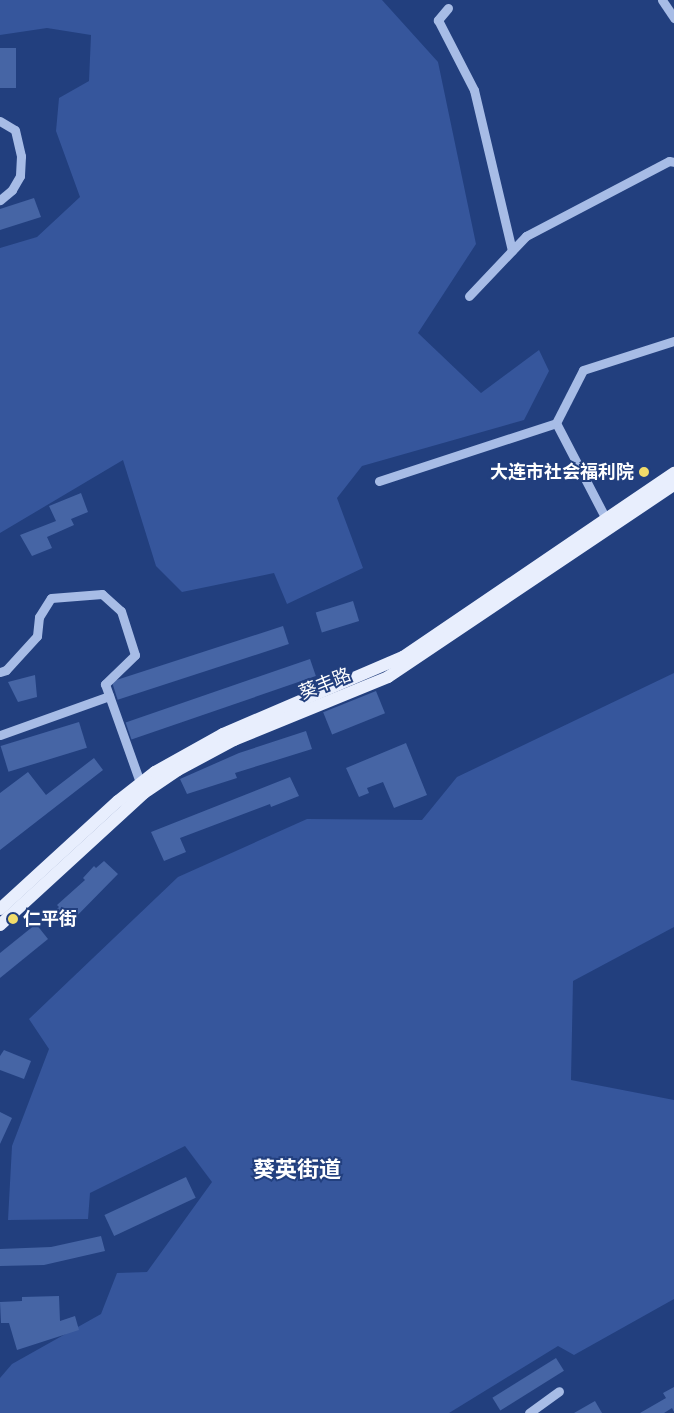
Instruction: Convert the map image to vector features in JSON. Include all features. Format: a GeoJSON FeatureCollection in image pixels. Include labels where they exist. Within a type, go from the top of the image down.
{"type":"FeatureCollection","features":[{"type":"Feature","properties":{"kind":"main road","name":"葵丰路"},"geometry":{"type":"LineString","coordinates":[[0,909],[186,752],[402,657],[674,473]]}},
{"type":"Feature","properties":{"kind":"main road","name":"葵丰路"},"geometry":{"type":"LineString","coordinates":[[0,925],[143,788],[234,740],[388,678],[674,485]]}},
{"type":"Feature","properties":{"kind":"street"},"geometry":{"type":"LineString","coordinates":[[665,2],[674,18]]}},
{"type":"Feature","properties":{"kind":"street"},"geometry":{"type":"LineString","coordinates":[[448,8],[438,20],[474,90],[512,250]]}},
{"type":"Feature","properties":{"kind":"street"},"geometry":{"type":"LineString","coordinates":[[0,121],[15,130],[21,156],[20,176],[12,190],[0,200]]}},
{"type":"Feature","properties":{"kind":"street"},"geometry":{"type":"LineString","coordinates":[[469,296],[526,236],[669,161],[674,162]]}},
{"type":"Feature","properties":{"kind":"street"},"geometry":{"type":"LineString","coordinates":[[379,481],[556,423],[583,370],[674,341]]}},
{"type":"Feature","properties":{"kind":"street"},"geometry":{"type":"LineString","coordinates":[[556,423],[606,519]]}},
{"type":"Feature","properties":{"kind":"street"},"geometry":{"type":"LineString","coordinates":[[0,672],[6,670],[37,636],[39,617],[51,598],[102,594],[121,611],[135,655],[105,684],[143,788]]}},
{"type":"Feature","properties":{"kind":"street"},"geometry":{"type":"LineString","coordinates":[[0,735],[109,696]]}},
{"type":"Feature","properties":{"kind":"street"},"geometry":{"type":"LineString","coordinates":[[529,1413],[558,1391]]}},
{"type":"Feature","properties":{"kind":"shaded area"},"geometry":{"type":"Polygon","coordinates":[[[0,0],[382,0],[438,62],[476,244],[418,333],[481,393],[539,350],[549,371],[524,420],[362,466],[337,498],[363,568],[287,604],[274,573],[182,592],[156,566],[123,460],[0,533],[0,248],[37,237],[80,197],[56,131],[59,98],[89,81],[91,35],[47,28],[0,35],[0,0]]]}},
{"type":"Feature","properties":{"kind":"shaded area"},"geometry":{"type":"Polygon","coordinates":[[[674,673],[674,927],[573,981],[571,1080],[674,1100],[674,1299],[574,1355],[558,1346],[449,1413],[0,1413],[0,1378],[12,1364],[101,1314],[117,1273],[147,1272],[212,1182],[185,1146],[90,1193],[88,1219],[8,1220],[12,1146],[49,1049],[29,1019],[178,877],[307,819],[422,820],[457,777],[674,673]]]}},
{"type":"Feature","properties":{"kind":"building"},"geometry":{"type":"Polygon","coordinates":[[[0,48],[16,48],[16,88],[0,88],[0,48]]]}},
{"type":"Feature","properties":{"kind":"building"},"geometry":{"type":"Polygon","coordinates":[[[34,198],[41,217],[0,230],[0,209],[34,198]]]}},
{"type":"Feature","properties":{"kind":"building"},"geometry":{"type":"Polygon","coordinates":[[[81,493],[88,512],[71,519],[74,525],[47,537],[52,548],[32,556],[20,535],[56,521],[49,506],[81,493]]]}},
{"type":"Feature","properties":{"kind":"building"},"geometry":{"type":"Polygon","coordinates":[[[353,601],[359,621],[322,632],[316,612],[353,601]]]}},
{"type":"Feature","properties":{"kind":"building"},"geometry":{"type":"Polygon","coordinates":[[[283,626],[289,644],[118,700],[112,682],[283,626]]]}},
{"type":"Feature","properties":{"kind":"building"},"geometry":{"type":"Polygon","coordinates":[[[310,659],[316,676],[131,740],[126,722],[310,659]]]}},
{"type":"Feature","properties":{"kind":"building"},"geometry":{"type":"Polygon","coordinates":[[[35,675],[37,697],[18,702],[8,682],[35,675]]]}},
{"type":"Feature","properties":{"kind":"building"},"geometry":{"type":"Polygon","coordinates":[[[376,691],[385,713],[332,735],[323,712],[376,691]]]}},
{"type":"Feature","properties":{"kind":"building"},"geometry":{"type":"Polygon","coordinates":[[[79,722],[87,748],[8,772],[1,746],[79,722]]]}},
{"type":"Feature","properties":{"kind":"building"},"geometry":{"type":"Polygon","coordinates":[[[306,731],[312,749],[235,773],[237,778],[187,794],[180,779],[239,753],[306,731]]]}},
{"type":"Feature","properties":{"kind":"building"},"geometry":{"type":"Polygon","coordinates":[[[406,743],[427,795],[394,808],[383,782],[367,788],[369,793],[359,797],[346,768],[406,743]]]}},
{"type":"Feature","properties":{"kind":"building"},"geometry":{"type":"Polygon","coordinates":[[[94,758],[103,770],[0,850],[0,793],[28,772],[46,795],[94,758]]]}},
{"type":"Feature","properties":{"kind":"building"},"geometry":{"type":"Polygon","coordinates":[[[290,777],[299,796],[271,807],[270,804],[180,838],[186,852],[164,861],[151,832],[290,777]]]}},
{"type":"Feature","properties":{"kind":"building"},"geometry":{"type":"Polygon","coordinates":[[[104,861],[118,874],[65,928],[51,915],[59,907],[57,905],[85,880],[83,878],[94,866],[96,868],[104,861]]]}},
{"type":"Feature","properties":{"kind":"building"},"geometry":{"type":"Polygon","coordinates":[[[36,924],[48,939],[0,978],[0,953],[36,924]]]}},
{"type":"Feature","properties":{"kind":"building"},"geometry":{"type":"Polygon","coordinates":[[[4,1050],[31,1061],[24,1079],[0,1070],[0,1056],[4,1050]]]}},
{"type":"Feature","properties":{"kind":"building"},"geometry":{"type":"Polygon","coordinates":[[[0,1112],[12,1118],[0,1144],[0,1112]]]}},
{"type":"Feature","properties":{"kind":"building"},"geometry":{"type":"Polygon","coordinates":[[[186,1177],[196,1198],[114,1236],[104,1215],[186,1177]]]}},
{"type":"Feature","properties":{"kind":"building"},"geometry":{"type":"Polygon","coordinates":[[[101,1236],[105,1251],[44,1265],[0,1266],[0,1249],[51,1247],[101,1236]]]}},
{"type":"Feature","properties":{"kind":"building"},"geometry":{"type":"Polygon","coordinates":[[[59,1296],[60,1321],[75,1316],[79,1330],[17,1350],[9,1323],[1,1323],[0,1302],[22,1301],[22,1297],[59,1296]]]}},
{"type":"Feature","properties":{"kind":"building"},"geometry":{"type":"Polygon","coordinates":[[[556,1358],[564,1371],[500,1410],[492,1398],[556,1358]]]}},
{"type":"Feature","properties":{"kind":"building"},"geometry":{"type":"Polygon","coordinates":[[[674,1387],[674,1412],[672,1408],[664,1413],[640,1413],[666,1398],[663,1393],[674,1387]]]}},
{"type":"Feature","properties":{"kind":"building"},"geometry":{"type":"Polygon","coordinates":[[[595,1401],[602,1413],[574,1413],[595,1401]]]}},
{"type":"Feature","properties":{"kind":"place","name":"大连市社会福利院"},"geometry":{"type":"Point","coordinates":[644,472]}},
{"type":"Feature","properties":{"kind":"place","name":"仁平街"},"geometry":{"type":"Point","coordinates":[13,919]}},
{"type":"Feature","properties":{"kind":"district","name":"葵英街道"},"geometry":{"type":"Point","coordinates":[297,1171]}}]}
